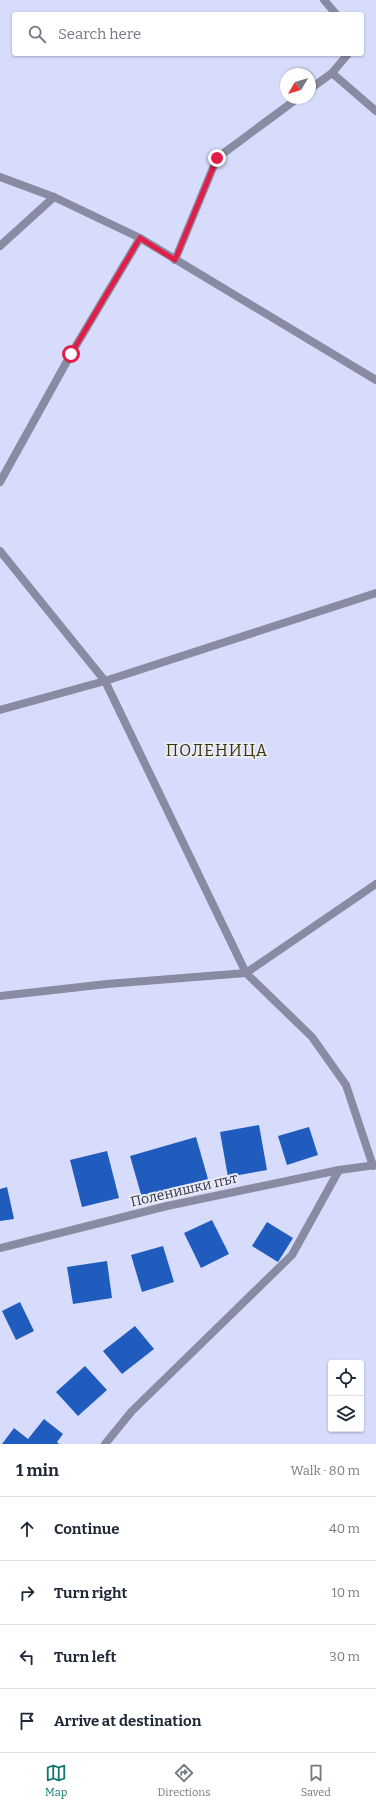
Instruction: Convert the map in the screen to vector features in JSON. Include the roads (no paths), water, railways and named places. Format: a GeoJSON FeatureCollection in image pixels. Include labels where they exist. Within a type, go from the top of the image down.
{"type":"FeatureCollection","features":[{"type":"Feature","properties":{"kind":"street"},"geometry":{"type":"LineString","coordinates":[[324,0],[334,12]]}},
{"type":"Feature","properties":{"kind":"street"},"geometry":{"type":"LineString","coordinates":[[316,85],[332,73],[346,56]]}},
{"type":"Feature","properties":{"kind":"street"},"geometry":{"type":"LineString","coordinates":[[332,73],[376,111]]}},
{"type":"Feature","properties":{"kind":"street"},"geometry":{"type":"LineString","coordinates":[[175,260],[217,158],[290,104]]}},
{"type":"Feature","properties":{"kind":"street"},"geometry":{"type":"LineString","coordinates":[[0,177],[54,197],[140,238],[376,380]]}},
{"type":"Feature","properties":{"kind":"street"},"geometry":{"type":"LineString","coordinates":[[0,246],[54,197]]}},
{"type":"Feature","properties":{"kind":"street"},"geometry":{"type":"LineString","coordinates":[[0,482],[71,354],[140,238]]}},
{"type":"Feature","properties":{"kind":"street"},"geometry":{"type":"LineString","coordinates":[[0,551],[105,681],[246,973],[312,1037],[346,1085],[374,1166]]}},
{"type":"Feature","properties":{"kind":"street"},"geometry":{"type":"LineString","coordinates":[[0,710],[105,681],[376,594]]}},
{"type":"Feature","properties":{"kind":"street"},"geometry":{"type":"LineString","coordinates":[[0,996],[107,984],[246,973],[376,884]]}},
{"type":"Feature","properties":{"kind":"street","name":"Поленишки път"},"geometry":{"type":"LineString","coordinates":[[0,1248],[167,1206],[339,1170],[374,1166]]}},
{"type":"Feature","properties":{"kind":"street"},"geometry":{"type":"LineString","coordinates":[[106,1444],[132,1411],[292,1256],[339,1170]]}},
{"type":"Feature","properties":{"kind":"district","name":"ПОЛЕНИЦА"},"geometry":{"type":"Point","coordinates":[217,750]}}]}
